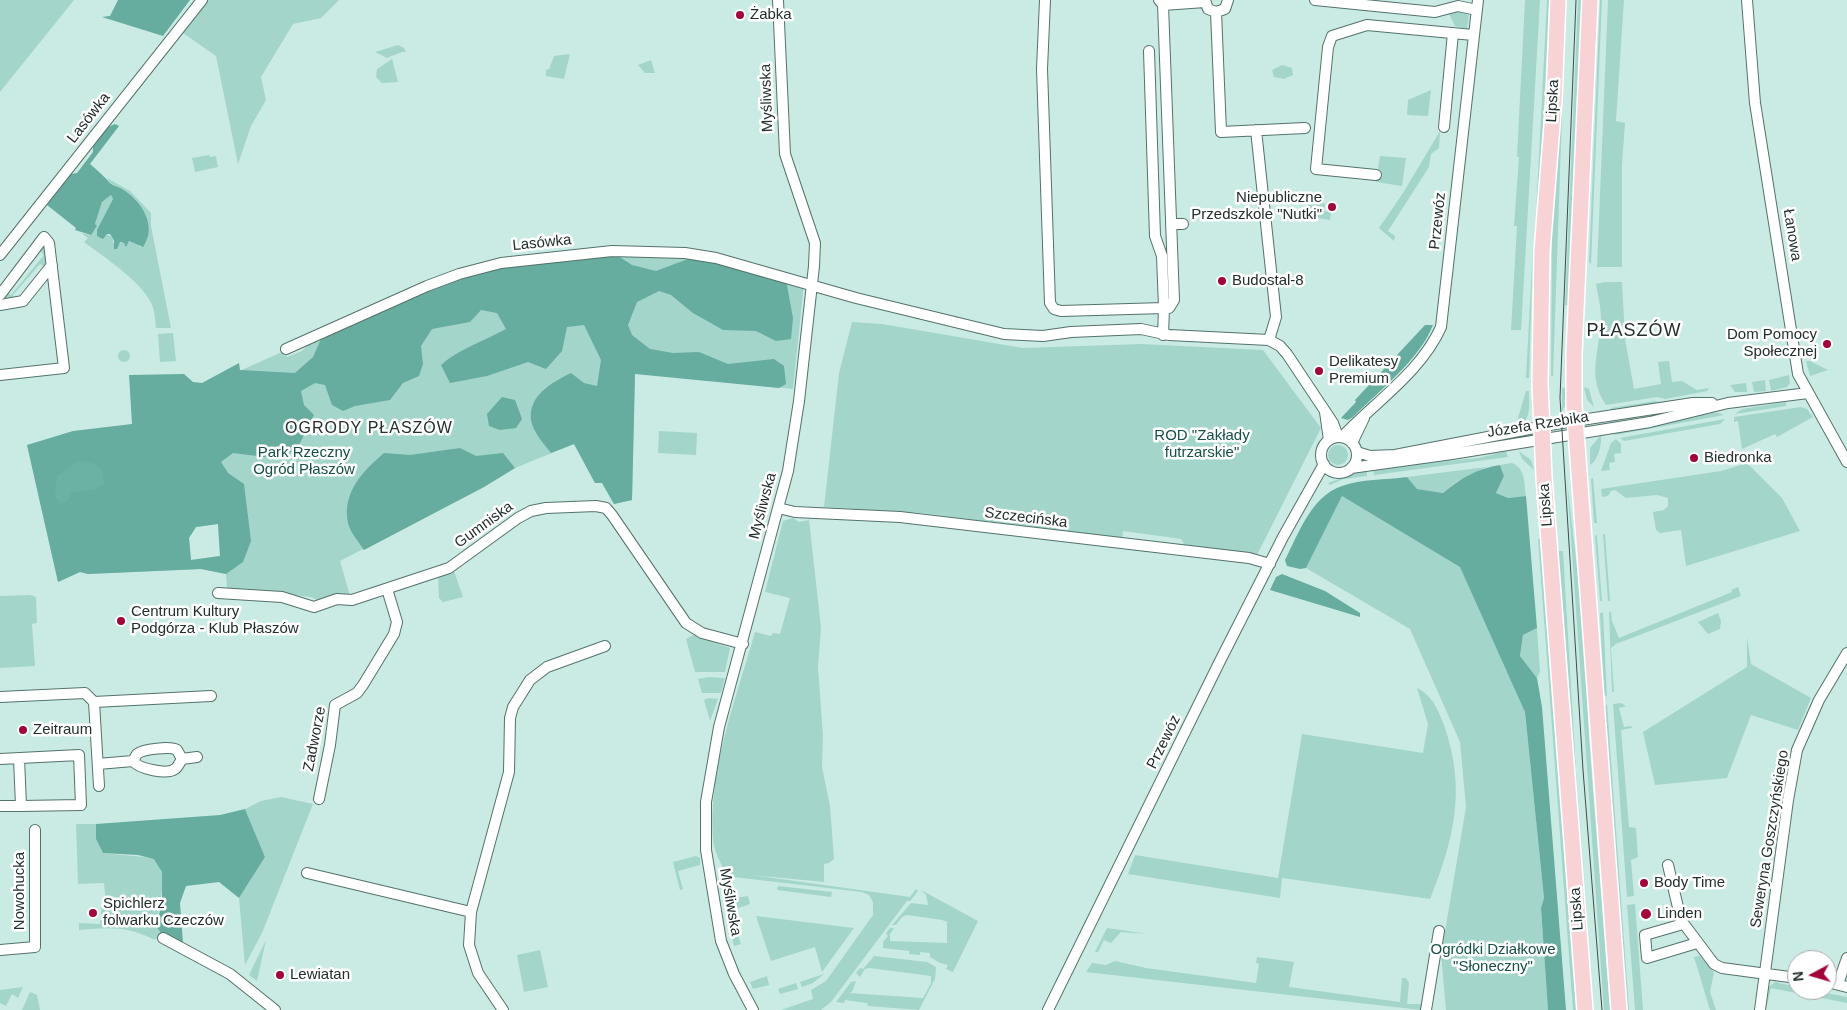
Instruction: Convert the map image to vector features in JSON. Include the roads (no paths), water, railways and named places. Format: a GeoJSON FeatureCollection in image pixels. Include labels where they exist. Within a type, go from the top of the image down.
{"type":"FeatureCollection","features":[{"type":"Feature","properties":{"kind":"main road","name":"Lipska"},"geometry":{"type":"LineString","coordinates":[[1558,0],[1554,100],[1542,252],[1541,433],[1584,1010]]}},
{"type":"Feature","properties":{"kind":"main road"},"geometry":{"type":"LineString","coordinates":[[1590,0],[1574,363],[1575,427],[1619,1010]]}},
{"type":"Feature","properties":{"kind":"street","name":"Lasówka"},"geometry":{"type":"LineString","coordinates":[[0,255],[202,0]]}},
{"type":"Feature","properties":{"kind":"street","name":"Myśliwska"},"geometry":{"type":"LineString","coordinates":[[753,1010],[734,974],[721,941],[705,835],[706,802],[718,735],[793,449],[812,286],[815,243],[788,165],[783,136],[778,0]]}},
{"type":"Feature","properties":{"kind":"street"},"geometry":{"type":"LineString","coordinates":[[1045,0],[1042,69],[1050,303],[1054,309],[1061,312],[1169,308],[1174,300],[1167,103],[1161,2],[1205,1],[1208,8],[1216,12],[1225,9],[1229,0]]}},
{"type":"Feature","properties":{"kind":"street"},"geometry":{"type":"LineString","coordinates":[[1316,0],[1435,12],[1454,6],[1477,5]]}},
{"type":"Feature","properties":{"kind":"street","name":"Łanowa"},"geometry":{"type":"LineString","coordinates":[[1747,0],[1756,109],[1798,374],[1847,462]]}},
{"type":"Feature","properties":{"kind":"street","name":"Przewóz"},"geometry":{"type":"LineString","coordinates":[[1336,438],[1364,417],[1427,352],[1441,327],[1477,5]]}},
{"type":"Feature","properties":{"kind":"street"},"geometry":{"type":"LineString","coordinates":[[1216,12],[1221,132],[1305,128]]}},
{"type":"Feature","properties":{"kind":"street"},"geometry":{"type":"LineString","coordinates":[[1376,175],[1316,169],[1328,46],[1332,36],[1367,25],[1473,35]]}},
{"type":"Feature","properties":{"kind":"street"},"geometry":{"type":"LineString","coordinates":[[1444,127],[1454,33]]}},
{"type":"Feature","properties":{"kind":"street"},"geometry":{"type":"LineString","coordinates":[[1150,51],[1155,236],[1162,256],[1163,335]]}},
{"type":"Feature","properties":{"kind":"street"},"geometry":{"type":"LineString","coordinates":[[1151,104],[1167,103]]}},
{"type":"Feature","properties":{"kind":"street"},"geometry":{"type":"LineString","coordinates":[[1256,130],[1269,284],[1276,317],[1269,340],[1280,346],[1287,354],[1324,409],[1336,438]]}},
{"type":"Feature","properties":{"kind":"street"},"geometry":{"type":"LineString","coordinates":[[1171,224],[1183,224]]}},
{"type":"Feature","properties":{"kind":"street"},"geometry":{"type":"LineString","coordinates":[[0,295],[44,237],[49,243],[64,368],[0,374]]}},
{"type":"Feature","properties":{"kind":"street","name":"Lasówka"},"geometry":{"type":"LineString","coordinates":[[286,349],[426,286],[501,263],[612,251],[677,252],[716,258],[812,286],[1004,334],[1043,336],[1071,332],[1141,329],[1163,335],[1269,340]]}},
{"type":"Feature","properties":{"kind":"street"},"geometry":{"type":"LineString","coordinates":[[0,306],[23,301],[52,265]]}},
{"type":"Feature","properties":{"kind":"street","name":"Józefa Rzebika"},"geometry":{"type":"LineString","coordinates":[[1357,452],[1370,456],[1395,456],[1575,427],[1650,422],[1728,403],[1808,393]]}},
{"type":"Feature","properties":{"kind":"street","name":"Przewóz"},"geometry":{"type":"LineString","coordinates":[[1352,443],[1364,417]]}},
{"type":"Feature","properties":{"kind":"street","name":"Józefa Rzebika"},"geometry":{"type":"LineString","coordinates":[[1352,468],[1452,454],[1541,433]]}},
{"type":"Feature","properties":{"kind":"street"},"geometry":{"type":"LineString","coordinates":[[1336,438],[1352,443],[1357,452],[1352,468],[1343,472],[1333,472],[1324,464],[1321,454],[1336,438]]}},
{"type":"Feature","properties":{"kind":"street","name":"Przewóz"},"geometry":{"type":"LineString","coordinates":[[1048,1010],[1270,564],[1324,464]]}},
{"type":"Feature","properties":{"kind":"street","name":"Przewóz"},"geometry":{"type":"LineString","coordinates":[[1311,490],[1333,472]]}},
{"type":"Feature","properties":{"kind":"street","name":"Gumniska"},"geometry":{"type":"LineString","coordinates":[[218,593],[282,597],[314,607],[337,599],[352,600],[458,564],[524,514],[546,508],[596,506],[606,508],[612,515],[686,623],[702,633],[742,644]]}},
{"type":"Feature","properties":{"kind":"street","name":"Szczecińska"},"geometry":{"type":"LineString","coordinates":[[778,508],[795,512],[900,516],[1249,558],[1270,564]]}},
{"type":"Feature","properties":{"kind":"street","name":"Zadworze"},"geometry":{"type":"LineString","coordinates":[[319,799],[330,745],[335,705],[357,692],[363,686],[394,634],[397,622],[387,589]]}},
{"type":"Feature","properties":{"kind":"street"},"geometry":{"type":"LineString","coordinates":[[503,1010],[478,973],[469,945],[471,912],[509,772],[510,718],[517,698],[530,680],[547,667],[605,646]]}},
{"type":"Feature","properties":{"kind":"street","name":"Seweryna Goszczyńskiego"},"geometry":{"type":"LineString","coordinates":[[1760,1010],[1788,800],[1797,750],[1818,700],[1847,653]]}},
{"type":"Feature","properties":{"kind":"street"},"geometry":{"type":"LineString","coordinates":[[0,697],[85,693],[94,702],[99,786]]}},
{"type":"Feature","properties":{"kind":"street"},"geometry":{"type":"LineString","coordinates":[[94,702],[211,696]]}},
{"type":"Feature","properties":{"kind":"street"},"geometry":{"type":"LineString","coordinates":[[133,761],[136,755],[143,751],[168,747],[177,750],[182,759]]}},
{"type":"Feature","properties":{"kind":"street"},"geometry":{"type":"LineString","coordinates":[[0,759],[79,755],[81,805],[0,806]]}},
{"type":"Feature","properties":{"kind":"street"},"geometry":{"type":"LineString","coordinates":[[19,758],[22,806]]}},
{"type":"Feature","properties":{"kind":"street"},"geometry":{"type":"LineString","coordinates":[[182,759],[197,758]]}},
{"type":"Feature","properties":{"kind":"street"},"geometry":{"type":"LineString","coordinates":[[98,764],[133,761],[143,769],[169,772],[176,768],[182,759]]}},
{"type":"Feature","properties":{"kind":"street","name":"Nowohucka"},"geometry":{"type":"LineString","coordinates":[[0,950],[36,947],[35,830]]}},
{"type":"Feature","properties":{"kind":"street"},"geometry":{"type":"LineString","coordinates":[[1668,865],[1683,924],[1718,967],[1787,977]]}},
{"type":"Feature","properties":{"kind":"street"},"geometry":{"type":"LineString","coordinates":[[307,873],[471,912]]}},
{"type":"Feature","properties":{"kind":"street"},"geometry":{"type":"LineString","coordinates":[[1683,924],[1645,935],[1647,958],[1697,943]]}},
{"type":"Feature","properties":{"kind":"street"},"geometry":{"type":"LineString","coordinates":[[1426,1010],[1439,931]]}},
{"type":"Feature","properties":{"kind":"street"},"geometry":{"type":"LineString","coordinates":[[163,938],[230,974],[275,1010]]}},
{"type":"Feature","properties":{"kind":"street"},"geometry":{"type":"LineString","coordinates":[[1843,986],[1847,958]]}},
{"type":"Feature","properties":{"kind":"tram line"},"geometry":{"type":"LineString","coordinates":[[1576,0],[1560,398],[1583,770],[1602,1010]]}},
{"type":"Feature","properties":{"kind":"place","name":"Żabka"},"geometry":{"type":"Point","coordinates":[740,15]}},
{"type":"Feature","properties":{"kind":"place","name":"Niepubliczne Przedszkole \"Nutki\""},"geometry":{"type":"Point","coordinates":[1332,207]}},
{"type":"Feature","properties":{"kind":"place","name":"Budostal-8"},"geometry":{"type":"Point","coordinates":[1222,281]}},
{"type":"Feature","properties":{"kind":"place","name":"Dom Pomocy Społecznej"},"geometry":{"type":"Point","coordinates":[1827,344]}},
{"type":"Feature","properties":{"kind":"place","name":"Delikatesy Premium"},"geometry":{"type":"Point","coordinates":[1319,371]}},
{"type":"Feature","properties":{"kind":"place","name":"Biedronka"},"geometry":{"type":"Point","coordinates":[1694,458]}},
{"type":"Feature","properties":{"kind":"place","name":"Centrum Kultury Podgórza - Klub Płaszów"},"geometry":{"type":"Point","coordinates":[121,621]}},
{"type":"Feature","properties":{"kind":"place","name":"Zeitraum"},"geometry":{"type":"Point","coordinates":[23,730]}},
{"type":"Feature","properties":{"kind":"place","name":"Body Time"},"geometry":{"type":"Point","coordinates":[1644,883]}},
{"type":"Feature","properties":{"kind":"place","name":"Spichlerz folwarku Czeczów"},"geometry":{"type":"Point","coordinates":[93,913]}},
{"type":"Feature","properties":{"kind":"place","name":"Linden"},"geometry":{"type":"Point","coordinates":[1646,914]}},
{"type":"Feature","properties":{"kind":"place","name":"Lewiatan"},"geometry":{"type":"Point","coordinates":[280,975]}},
{"type":"Feature","properties":{"kind":"district","name":"PŁASZÓW"},"geometry":{"type":"Point","coordinates":[1634,331]}},
{"type":"Feature","properties":{"kind":"district","name":"OGRODY PŁASZÓW"},"geometry":{"type":"Point","coordinates":[369,429]}},
{"type":"Feature","properties":{"kind":"park label","name":"ROD \"Zakłady futrzarskie\""},"geometry":{"type":"Point","coordinates":[1202,444]}},
{"type":"Feature","properties":{"kind":"park label","name":"Park Rzeczny Ogród Płaszów"},"geometry":{"type":"Point","coordinates":[304,462]}},
{"type":"Feature","properties":{"kind":"park label","name":"Ogródki Działkowe \"Słoneczny\""},"geometry":{"type":"Point","coordinates":[1493,958]}}]}
